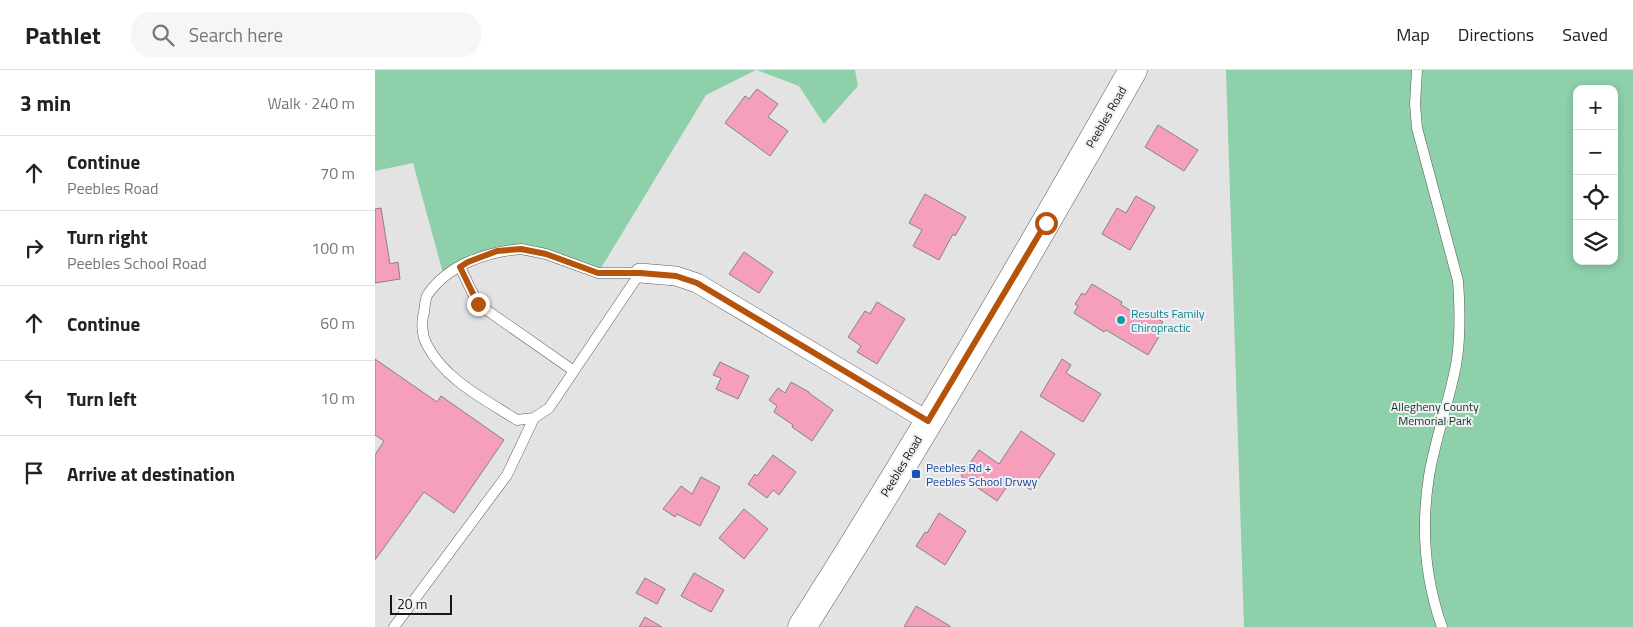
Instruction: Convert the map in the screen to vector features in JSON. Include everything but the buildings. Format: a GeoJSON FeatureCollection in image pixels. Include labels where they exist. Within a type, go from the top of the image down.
{"type":"FeatureCollection","features":[{"type":"Feature","properties":{"kind":"main road","name":"Peebles Road"},"geometry":{"type":"LineString","coordinates":[[802,627],[1046,223],[1133,70]]}},
{"type":"Feature","properties":{"kind":"street"},"geometry":{"type":"LineString","coordinates":[[640,273],[676,276],[697,283],[928,421]]}},
{"type":"Feature","properties":{"kind":"lane"},"geometry":{"type":"LineString","coordinates":[[1417,70],[1415,104],[1417,128],[1458,281],[1460,307],[1460,340],[1456,366],[1435,446],[1425,512],[1428,575],[1435,608],[1442,627]]}},
{"type":"Feature","properties":{"kind":"lane"},"geometry":{"type":"LineString","coordinates":[[521,249],[546,254],[598,273],[640,273],[549,408],[534,418],[517,420],[458,380],[443,366],[427,344],[421,321],[427,295],[444,277],[468,262],[497,251],[521,249]]}},
{"type":"Feature","properties":{"kind":"lane"},"geometry":{"type":"LineString","coordinates":[[460,267],[478,304],[574,371]]}},
{"type":"Feature","properties":{"kind":"lane"},"geometry":{"type":"LineString","coordinates":[[394,627],[507,475],[534,418]]}},
{"type":"Feature","properties":{"kind":"green space"},"geometry":{"type":"Polygon","coordinates":[[[375,70],[756,70],[706,95],[598,273],[546,254],[497,251],[444,277],[413,163],[375,171],[375,70]]]}},
{"type":"Feature","properties":{"kind":"green space"},"geometry":{"type":"Polygon","coordinates":[[[757,70],[855,70],[858,86],[824,124],[799,86],[757,70]]]}},
{"type":"Feature","properties":{"kind":"green space","name":"Allegheny County Memorial Park"},"geometry":{"type":"Polygon","coordinates":[[[1226,70],[1633,70],[1633,627],[1244,627],[1226,70]]]}},
{"type":"Feature","properties":{"kind":"place","name":"Results Family Chiropractic"},"geometry":{"type":"Point","coordinates":[1121,320]}},
{"type":"Feature","properties":{"kind":"place","name":"Peebles Rd + Peebles School Drvwy"},"geometry":{"type":"Point","coordinates":[916,474]}},
{"type":"Feature","properties":{"kind":"route"},"geometry":{"type":"LineString","coordinates":[[478,304],[460,267],[497,251],[521,249],[546,254],[598,273],[640,273],[676,276],[697,283],[928,421],[1046,223]]}}]}
